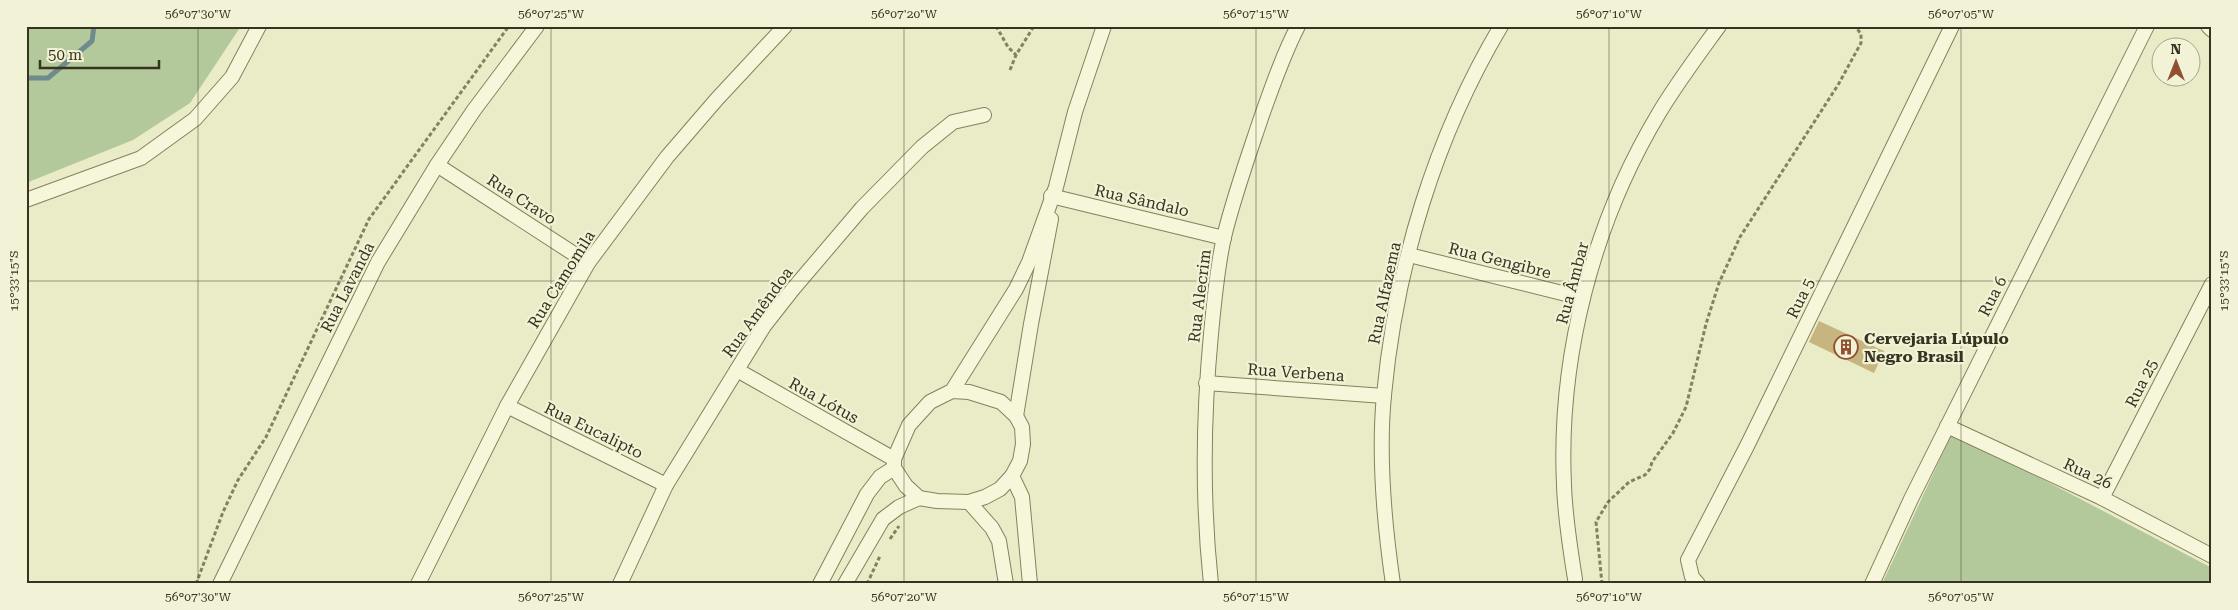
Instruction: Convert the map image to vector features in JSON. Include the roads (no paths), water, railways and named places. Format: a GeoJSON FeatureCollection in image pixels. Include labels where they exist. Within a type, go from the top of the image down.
{"type":"FeatureCollection","features":[{"type":"Feature","properties":{"kind":"street"},"geometry":{"type":"LineString","coordinates":[[26,200],[141,158],[195,119],[232,77],[259,26]]}},
{"type":"Feature","properties":{"kind":"street","name":"Rua Lavanda"},"geometry":{"type":"LineString","coordinates":[[220,584],[378,262],[437,165],[474,110],[537,26]]}},
{"type":"Feature","properties":{"kind":"street","name":"Rua Camomila"},"geometry":{"type":"LineString","coordinates":[[418,584],[506,406],[588,263],[667,157],[717,99],[785,26]]}},
{"type":"Feature","properties":{"kind":"street"},"geometry":{"type":"LineString","coordinates":[[1016,416],[1054,193],[1075,112],[1104,26]]}},
{"type":"Feature","properties":{"kind":"street","name":"Rua Alecrim"},"geometry":{"type":"LineString","coordinates":[[1211,584],[1206,533],[1204,466],[1206,382],[1213,310],[1224,238],[1245,164],[1298,26]]}},
{"type":"Feature","properties":{"kind":"street","name":"Rua Alfazema"},"geometry":{"type":"LineString","coordinates":[[1393,584],[1384,518],[1384,396],[1394,320],[1423,201],[1456,112],[1482,58],[1501,26]]}},
{"type":"Feature","properties":{"kind":"street","name":"Rua Âmbar"},"geometry":{"type":"LineString","coordinates":[[1575,579],[1567,530],[1564,484],[1564,432],[1566,393],[1582,298],[1612,208],[1632,163],[1659,113],[1719,26]]}},
{"type":"Feature","properties":{"kind":"street","name":"Rua 5"},"geometry":{"type":"LineString","coordinates":[[1698,584],[1692,577],[1688,560],[1747,446],[1952,26]]}},
{"type":"Feature","properties":{"kind":"street","name":"Rua 6"},"geometry":{"type":"LineString","coordinates":[[1872,584],[1947,426],[2147,26]]}},
{"type":"Feature","properties":{"kind":"street"},"geometry":{"type":"LineString","coordinates":[[2208,26],[2212,30]]}},
{"type":"Feature","properties":{"kind":"street","name":"Rua Amêndoa"},"geometry":{"type":"LineString","coordinates":[[620,584],[666,486],[764,326],[862,208],[922,146],[953,122],[984,115]]}},
{"type":"Feature","properties":{"kind":"street","name":"Rua Cravo"},"geometry":{"type":"LineString","coordinates":[[437,165],[588,263]]}},
{"type":"Feature","properties":{"kind":"street"},"geometry":{"type":"LineString","coordinates":[[952,391],[1016,289],[1029,262],[1054,193]]}},
{"type":"Feature","properties":{"kind":"street","name":"Rua Sândalo"},"geometry":{"type":"LineString","coordinates":[[1054,193],[1224,238]]}},
{"type":"Feature","properties":{"kind":"street","name":"Rua Gengibre"},"geometry":{"type":"LineString","coordinates":[[1409,256],[1582,298]]}},
{"type":"Feature","properties":{"kind":"street","name":"Rua 25"},"geometry":{"type":"LineString","coordinates":[[2102,498],[2212,284]]}},
{"type":"Feature","properties":{"kind":"street","name":"Rua Lótus"},"geometry":{"type":"LineString","coordinates":[[736,370],[894,464]]}},
{"type":"Feature","properties":{"kind":"street","name":"Rua Verbena"},"geometry":{"type":"LineString","coordinates":[[1206,382],[1384,396]]}},
{"type":"Feature","properties":{"kind":"street"},"geometry":{"type":"LineString","coordinates":[[820,584],[867,494],[880,476],[894,464],[909,425],[930,402],[952,391],[969,392],[1001,402],[1016,416],[1022,427],[1024,444],[1020,461],[1012,476],[1000,489],[985,497],[969,502],[946,502],[919,498],[898,507],[883,519],[846,584]]}},
{"type":"Feature","properties":{"kind":"street","name":"Rua Eucalipto"},"geometry":{"type":"LineString","coordinates":[[506,406],[666,486]]}},
{"type":"Feature","properties":{"kind":"street","name":"Rua 26"},"geometry":{"type":"LineString","coordinates":[[1947,426],[2102,498],[2212,556]]}},
{"type":"Feature","properties":{"kind":"street"},"geometry":{"type":"LineString","coordinates":[[894,464],[906,486],[919,498]]}},
{"type":"Feature","properties":{"kind":"street"},"geometry":{"type":"LineString","coordinates":[[1012,476],[1022,497],[1030,584]]}},
{"type":"Feature","properties":{"kind":"street"},"geometry":{"type":"LineString","coordinates":[[969,502],[992,528],[999,541],[1006,584]]}},
{"type":"Feature","properties":{"kind":"waterway"},"geometry":{"type":"LineString","coordinates":[[26,78],[48,78],[92,41],[94,26]]}},
{"type":"Feature","properties":{"kind":"place","name":"Cervejaria Lúpulo Negro Brasil"},"geometry":{"type":"Point","coordinates":[1846,347]}}]}
